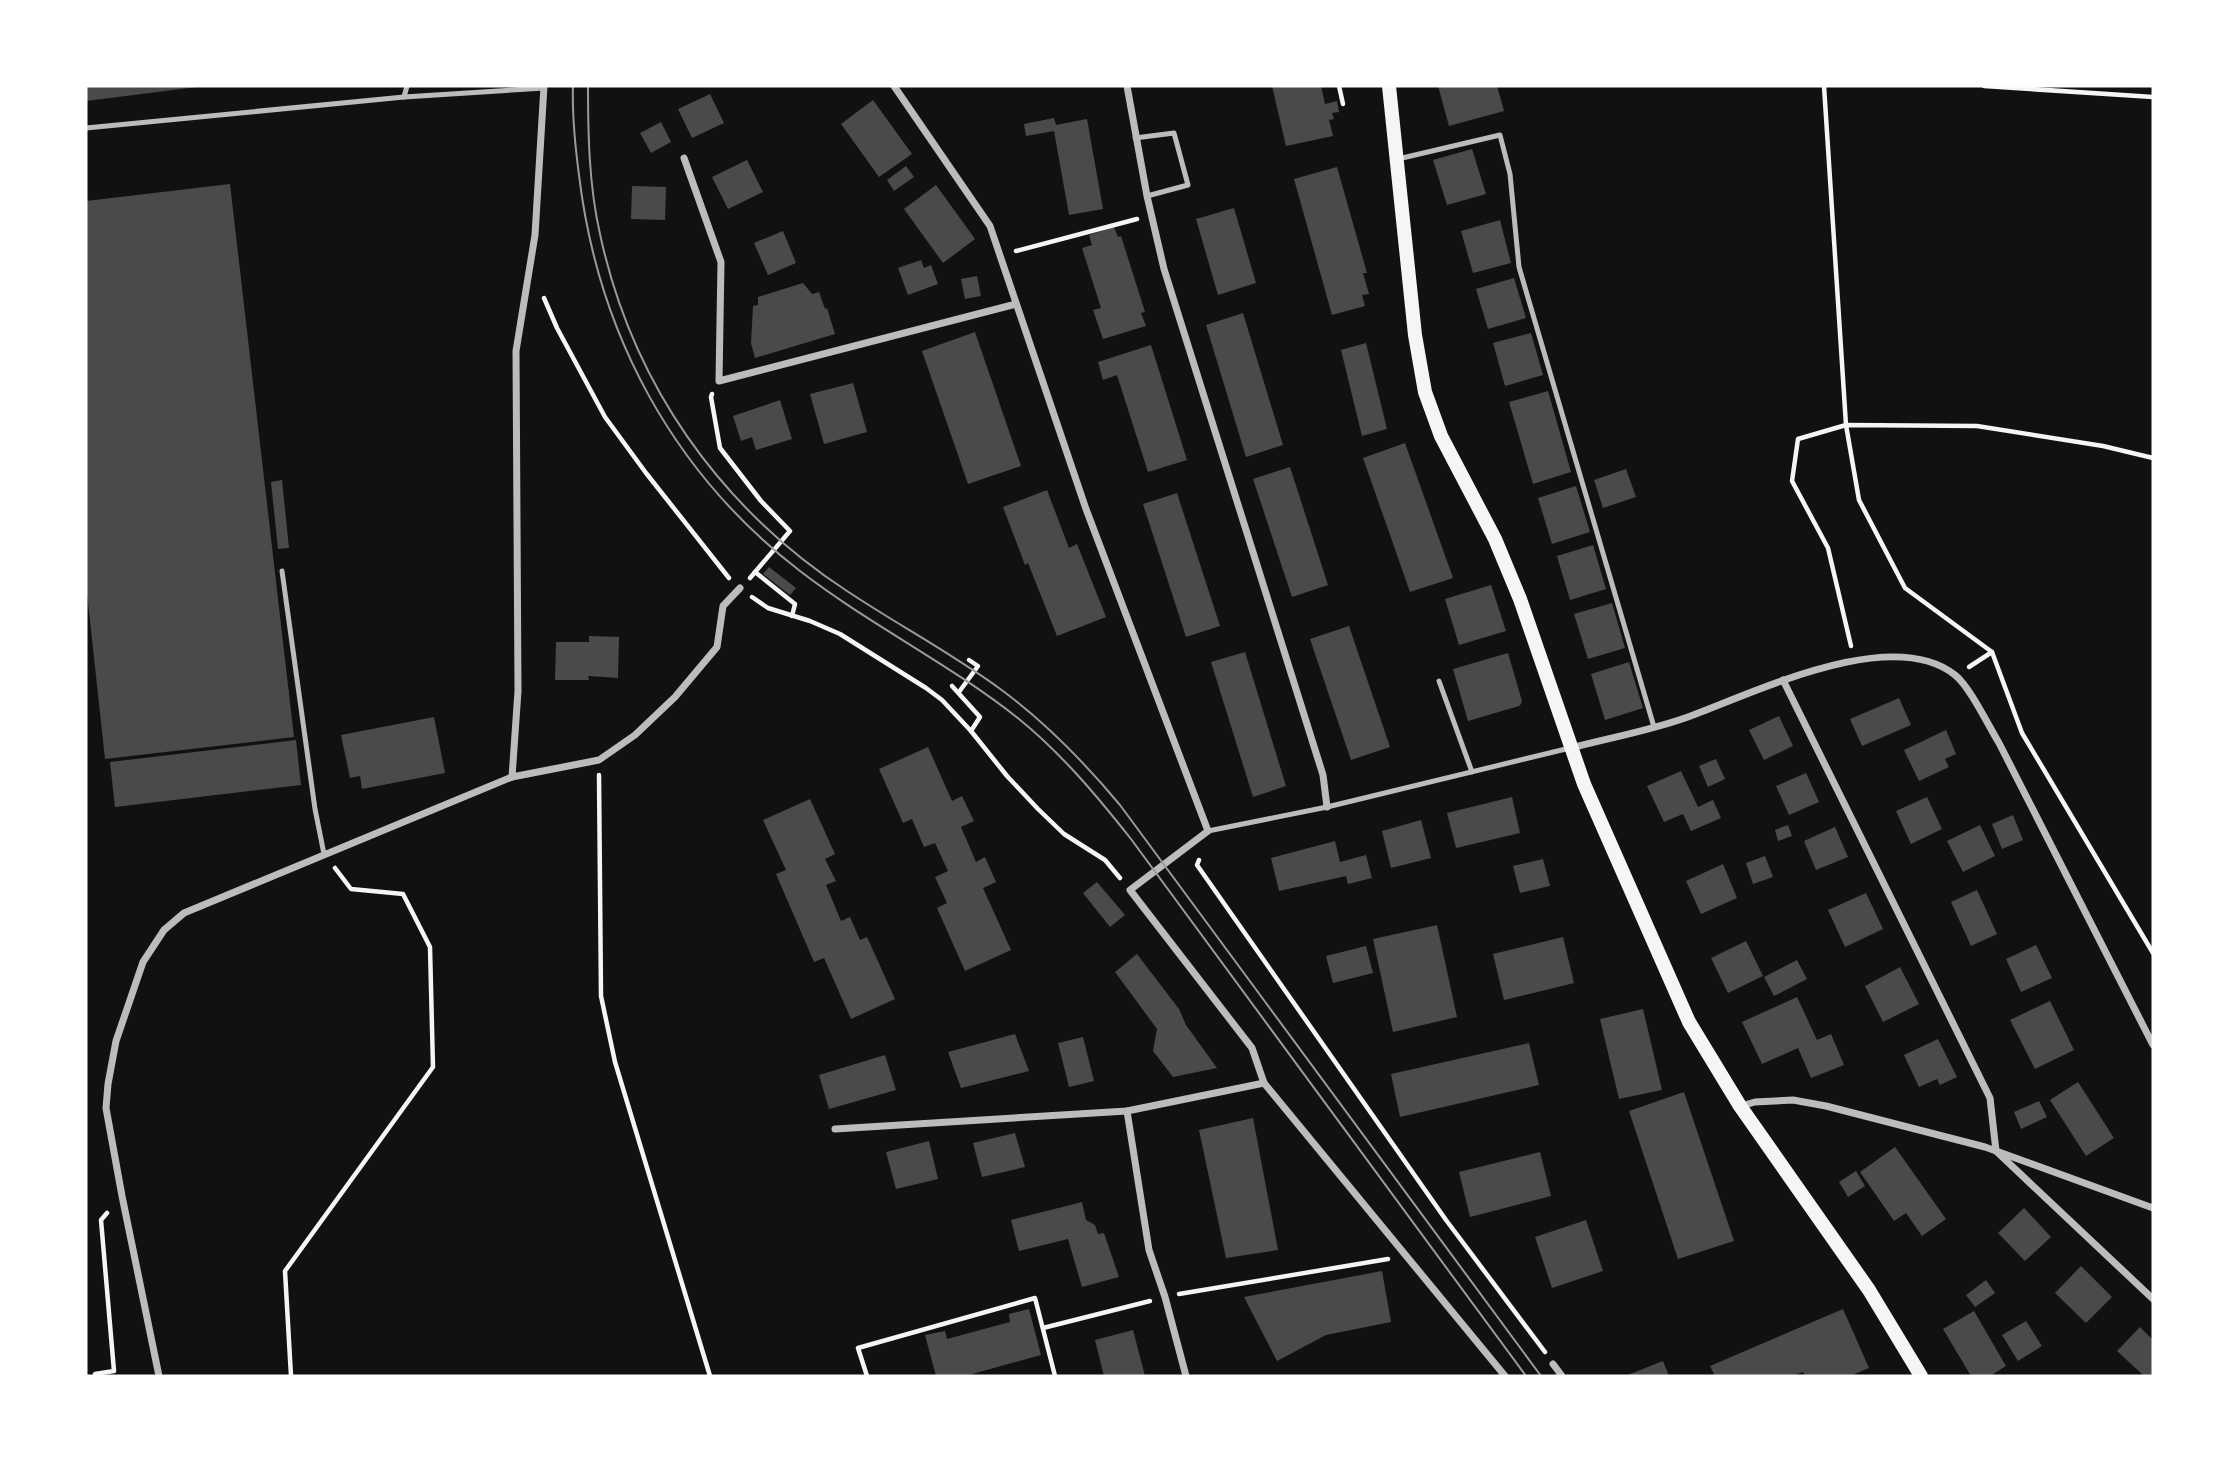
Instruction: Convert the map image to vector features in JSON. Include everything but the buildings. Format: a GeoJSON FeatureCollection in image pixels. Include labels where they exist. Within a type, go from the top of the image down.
{"type":"FeatureCollection","features":[{"type":"Feature","properties":{"kind":"main road"},"geometry":{"type":"LineString","coordinates":[[1389,86],[1415,335],[1425,392],[1441,436],[1495,539],[1520,599],[1570,748],[1623,876],[1689,1022],[1740,1107],[1869,1290],[1921,1376]]}},
{"type":"Feature","properties":{"kind":"street"},"geometry":{"type":"LineString","coordinates":[[894,86],[990,226],[1086,509],[1208,831],[1130,890],[1252,1048],[1264,1083],[1505,1376]]}},
{"type":"Feature","properties":{"kind":"street"},"geometry":{"type":"LineString","coordinates":[[1127,86],[1135,138],[1164,269],[1323,775],[1327,807]]}},
{"type":"Feature","properties":{"kind":"street"},"geometry":{"type":"LineString","coordinates":[[512,777],[519,691],[516,351],[535,235],[544,87]]}},
{"type":"Feature","properties":{"kind":"street"},"geometry":{"type":"LineString","coordinates":[[684,158],[721,262],[719,381],[1016,304]]}},
{"type":"Feature","properties":{"kind":"street"},"geometry":{"type":"LineString","coordinates":[[159,1376],[121,1196],[107,1108],[108,1084],[116,1041],[143,962],[164,930],[184,913],[512,777],[599,760],[635,735],[675,697],[717,647],[723,606],[740,588]]}},
{"type":"Feature","properties":{"kind":"street"},"geometry":{"type":"LineString","coordinates":[[1570,748],[1683,718],[1783,680],[1854,659],[1918,659],[1935,664],[1956,676],[1999,743],[2153,1045]]}},
{"type":"Feature","properties":{"kind":"street"},"geometry":{"type":"LineString","coordinates":[[1783,680],[1990,1098],[1996,1151],[2153,1299]]}},
{"type":"Feature","properties":{"kind":"street"},"geometry":{"type":"LineString","coordinates":[[835,1129],[1127,1111],[1264,1083]]}},
{"type":"Feature","properties":{"kind":"street"},"geometry":{"type":"LineString","coordinates":[[1740,1107],[1755,1101],[1793,1100],[1826,1106],[1996,1151],[2153,1208]]}},
{"type":"Feature","properties":{"kind":"street"},"geometry":{"type":"LineString","coordinates":[[1127,1111],[1149,1250],[1165,1297],[1186,1376]]}},
{"type":"Feature","properties":{"kind":"street"},"geometry":{"type":"LineString","coordinates":[[1553,1364],[1563,1376]]}},
{"type":"Feature","properties":{"kind":"lane"},"geometry":{"type":"LineString","coordinates":[[404,97],[407,86]]}},
{"type":"Feature","properties":{"kind":"lane"},"geometry":{"type":"LineString","coordinates":[[86,128],[404,97],[544,87]]}},
{"type":"Feature","properties":{"kind":"lane"},"geometry":{"type":"LineString","coordinates":[[1135,138],[1174,133],[1188,186],[1147,196]]}},
{"type":"Feature","properties":{"kind":"lane"},"geometry":{"type":"LineString","coordinates":[[1397,159],[1500,135],[1510,174],[1519,267],[1654,727]]}},
{"type":"Feature","properties":{"kind":"lane"},"geometry":{"type":"LineString","coordinates":[[282,571],[315,809],[324,854]]}},
{"type":"Feature","properties":{"kind":"lane"},"geometry":{"type":"LineString","coordinates":[[1439,681],[1472,772]]}},
{"type":"Feature","properties":{"kind":"lane"},"geometry":{"type":"LineString","coordinates":[[1208,831],[1327,807],[1570,748]]}},
{"type":"Feature","properties":{"kind":"path"},"geometry":{"type":"LineString","coordinates":[[1339,86],[1343,104]]}},
{"type":"Feature","properties":{"kind":"path"},"geometry":{"type":"LineString","coordinates":[[1824,86],[1846,425],[1859,500],[1905,588],[1992,652],[2022,733],[2153,953]]}},
{"type":"Feature","properties":{"kind":"path"},"geometry":{"type":"LineString","coordinates":[[1984,86],[2153,97]]}},
{"type":"Feature","properties":{"kind":"path"},"geometry":{"type":"LineString","coordinates":[[1000,255],[1151,215]]}},
{"type":"Feature","properties":{"kind":"path"},"geometry":{"type":"LineString","coordinates":[[542,294],[557,328],[605,417],[702,546],[740,588],[768,608],[840,634],[942,700],[1038,810],[1064,834],[1105,860],[1130,890]]}},
{"type":"Feature","properties":{"kind":"path"},"geometry":{"type":"LineString","coordinates":[[719,381],[711,397],[720,449],[761,501],[790,531],[754,573],[795,604],[792,616]]}},
{"type":"Feature","properties":{"kind":"path"},"geometry":{"type":"LineString","coordinates":[[1854,659],[1828,548],[1793,481],[1798,439],[1846,425],[1977,426],[2104,446],[2153,458]]}},
{"type":"Feature","properties":{"kind":"path"},"geometry":{"type":"LineString","coordinates":[[1956,676],[1992,652]]}},
{"type":"Feature","properties":{"kind":"path"},"geometry":{"type":"LineString","coordinates":[[959,692],[978,666],[969,660]]}},
{"type":"Feature","properties":{"kind":"path"},"geometry":{"type":"LineString","coordinates":[[952,686],[980,717],[971,731]]}},
{"type":"Feature","properties":{"kind":"path"},"geometry":{"type":"LineString","coordinates":[[599,760],[601,996],[615,1062],[710,1376]]}},
{"type":"Feature","properties":{"kind":"path"},"geometry":{"type":"LineString","coordinates":[[1208,831],[1197,865],[1446,1220],[1553,1364]]}},
{"type":"Feature","properties":{"kind":"path"},"geometry":{"type":"LineString","coordinates":[[291,1376],[285,1271],[433,1068],[430,947],[402,894],[351,889],[324,854]]}},
{"type":"Feature","properties":{"kind":"path"},"geometry":{"type":"LineString","coordinates":[[95,1374],[114,1371],[101,1220],[121,1196]]}},
{"type":"Feature","properties":{"kind":"path"},"geometry":{"type":"LineString","coordinates":[[1043,1328],[1165,1297],[1328,1271],[1408,1255]]}},
{"type":"Feature","properties":{"kind":"path"},"geometry":{"type":"LineString","coordinates":[[867,1376],[858,1348],[1035,1298],[1055,1376]]}},
{"type":"Feature","properties":{"kind":"tram line"},"geometry":{"type":"LineString","coordinates":[[573,86],[579,175],[589,234],[604,290],[624,344],[649,396],[679,445],[715,490],[755,532],[800,571],[993,699],[1035,732],[1078,776],[1131,839],[1526,1376]]}},
{"type":"Feature","properties":{"kind":"tram line"},"geometry":{"type":"LineString","coordinates":[[588,86],[593,197],[615,289],[634,341],[658,390],[688,437],[721,480],[759,521],[801,558],[847,591],[1003,691],[1050,730],[1093,774],[1120,805],[1541,1376]]}}]}
